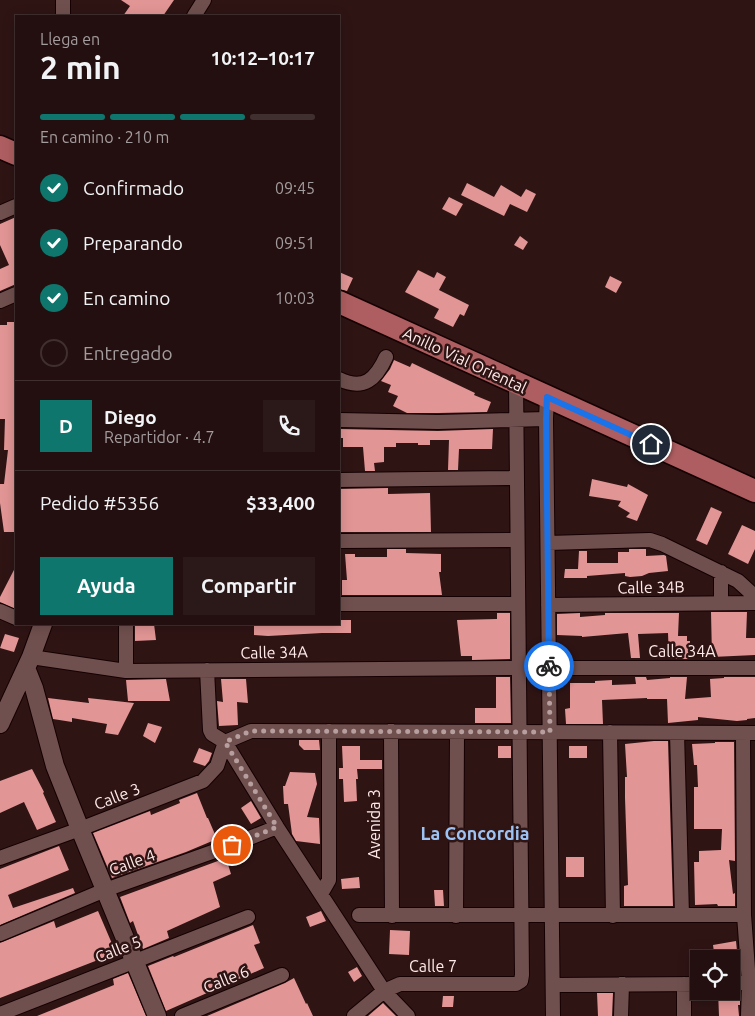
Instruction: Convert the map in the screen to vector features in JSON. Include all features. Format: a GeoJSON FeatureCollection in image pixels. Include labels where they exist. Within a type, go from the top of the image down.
{"type":"FeatureCollection","features":[{"type":"Feature","properties":{"kind":"highway"},"geometry":{"type":"LineString","coordinates":[[0,147],[15,154]]}},
{"type":"Feature","properties":{"kind":"highway","name":"Anillo Vial Oriental"},"geometry":{"type":"LineString","coordinates":[[340,302],[516,383],[546,408],[755,491]]}},
{"type":"Feature","properties":{"kind":"street"},"geometry":{"type":"LineString","coordinates":[[63,0],[63,15]]}},
{"type":"Feature","properties":{"kind":"street"},"geometry":{"type":"LineString","coordinates":[[195,15],[204,0]]}},
{"type":"Feature","properties":{"kind":"street"},"geometry":{"type":"LineString","coordinates":[[0,213],[15,206]]}},
{"type":"Feature","properties":{"kind":"street"},"geometry":{"type":"LineString","coordinates":[[0,301],[15,294]]}},
{"type":"Feature","properties":{"kind":"street"},"geometry":{"type":"LineString","coordinates":[[340,380],[347,383],[360,383],[371,379],[380,370],[386,357]]}},
{"type":"Feature","properties":{"kind":"street"},"geometry":{"type":"LineString","coordinates":[[516,383],[522,916]]}},
{"type":"Feature","properties":{"kind":"street"},"geometry":{"type":"LineString","coordinates":[[340,420],[516,421],[546,408],[553,1016]]}},
{"type":"Feature","properties":{"kind":"street"},"geometry":{"type":"LineString","coordinates":[[340,480],[516,478]]}},
{"type":"Feature","properties":{"kind":"street"},"geometry":{"type":"LineString","coordinates":[[340,541],[517,540]]}},
{"type":"Feature","properties":{"kind":"street"},"geometry":{"type":"LineString","coordinates":[[548,543],[650,540],[738,581],[750,592],[755,602]]}},
{"type":"Feature","properties":{"kind":"street"},"geometry":{"type":"LineString","coordinates":[[720,603],[721,572]]}},
{"type":"Feature","properties":{"kind":"street","name":"Calle 34B"},"geometry":{"type":"LineString","coordinates":[[548,605],[664,605],[755,602]]}},
{"type":"Feature","properties":{"kind":"street"},"geometry":{"type":"LineString","coordinates":[[340,604],[518,604]]}},
{"type":"Feature","properties":{"kind":"street"},"geometry":{"type":"LineString","coordinates":[[0,611],[15,618]]}},
{"type":"Feature","properties":{"kind":"street"},"geometry":{"type":"LineString","coordinates":[[1,718],[29,662],[38,625]]}},
{"type":"Feature","properties":{"kind":"street"},"geometry":{"type":"LineString","coordinates":[[126,625],[126,671]]}},
{"type":"Feature","properties":{"kind":"street"},"geometry":{"type":"LineString","coordinates":[[29,662],[55,766],[157,1016]]}},
{"type":"Feature","properties":{"kind":"street","name":"Calle 34A"},"geometry":{"type":"LineString","coordinates":[[29,662],[126,671],[518,668]]}},
{"type":"Feature","properties":{"kind":"street","name":"Calle 34A"},"geometry":{"type":"LineString","coordinates":[[549,668],[755,668]]}},
{"type":"Feature","properties":{"kind":"street"},"geometry":{"type":"LineString","coordinates":[[208,670],[210,730],[212,734],[225,742],[277,827],[384,991],[408,1016]]}},
{"type":"Feature","properties":{"kind":"street"},"geometry":{"type":"LineString","coordinates":[[225,742],[251,731],[749,733],[749,794],[744,915],[752,983],[748,1016]]}},
{"type":"Feature","properties":{"kind":"street"},"geometry":{"type":"LineString","coordinates":[[321,894],[329,880],[329,731]]}},
{"type":"Feature","properties":{"kind":"street","name":"Avenida 3"},"geometry":{"type":"LineString","coordinates":[[391,731],[392,916]]}},
{"type":"Feature","properties":{"kind":"street"},"geometry":{"type":"LineString","coordinates":[[456,916],[457,732]]}},
{"type":"Feature","properties":{"kind":"street"},"geometry":{"type":"LineString","coordinates":[[610,732],[613,916]]}},
{"type":"Feature","properties":{"kind":"street"},"geometry":{"type":"LineString","coordinates":[[677,733],[682,915]]}},
{"type":"Feature","properties":{"kind":"street","name":"Calle 3"},"geometry":{"type":"LineString","coordinates":[[0,858],[203,781],[216,766],[225,742]]}},
{"type":"Feature","properties":{"kind":"street","name":"Calle 4"},"geometry":{"type":"LineString","coordinates":[[0,934],[105,890],[277,827]]}},
{"type":"Feature","properties":{"kind":"street"},"geometry":{"type":"LineString","coordinates":[[359,915],[744,915]]}},
{"type":"Feature","properties":{"kind":"street","name":"Calle 7"},"geometry":{"type":"LineString","coordinates":[[354,1016],[384,991],[400,984],[516,984],[521,981],[522,975],[522,916]]}},
{"type":"Feature","properties":{"kind":"street","name":"Calle 5"},"geometry":{"type":"LineString","coordinates":[[0,1014],[248,917]]}},
{"type":"Feature","properties":{"kind":"street","name":"Calle 6"},"geometry":{"type":"LineString","coordinates":[[182,1016],[282,975]]}},
{"type":"Feature","properties":{"kind":"street"},"geometry":{"type":"LineString","coordinates":[[621,1016],[622,984]]}},
{"type":"Feature","properties":{"kind":"street"},"geometry":{"type":"LineString","coordinates":[[684,984],[684,1016]]}},
{"type":"Feature","properties":{"kind":"street"},"geometry":{"type":"LineString","coordinates":[[553,985],[690,984]]}},
{"type":"Feature","properties":{"kind":"building"},"geometry":{"type":"Polygon","coordinates":[[[121,0],[174,0],[164,15],[124,15],[130,6],[121,0]]]}},
{"type":"Feature","properties":{"kind":"building"},"geometry":{"type":"Polygon","coordinates":[[[467,183],[494,197],[501,185],[521,197],[526,189],[536,194],[527,212],[510,204],[504,216],[461,195],[467,183]]]}},
{"type":"Feature","properties":{"kind":"building"},"geometry":{"type":"Polygon","coordinates":[[[449,197],[463,204],[456,216],[442,209],[449,197]]]}},
{"type":"Feature","properties":{"kind":"building"},"geometry":{"type":"Polygon","coordinates":[[[15,217],[15,284],[0,291],[0,269],[9,265],[0,245],[0,224],[15,217]]]}},
{"type":"Feature","properties":{"kind":"building"},"geometry":{"type":"Polygon","coordinates":[[[520,236],[528,242],[523,250],[514,245],[520,236]]]}},
{"type":"Feature","properties":{"kind":"building"},"geometry":{"type":"Polygon","coordinates":[[[418,270],[434,278],[437,272],[446,277],[439,290],[469,305],[464,316],[460,314],[453,327],[434,318],[439,309],[405,292],[418,270]]]}},
{"type":"Feature","properties":{"kind":"building"},"geometry":{"type":"Polygon","coordinates":[[[340,272],[353,278],[347,291],[340,289],[340,272]]]}},
{"type":"Feature","properties":{"kind":"building"},"geometry":{"type":"Polygon","coordinates":[[[610,276],[622,282],[616,293],[605,287],[610,276]]]}},
{"type":"Feature","properties":{"kind":"building"},"geometry":{"type":"Polygon","coordinates":[[[7,322],[15,322],[15,532],[4,532],[0,503],[0,484],[4,484],[8,450],[4,450],[5,419],[0,419],[0,325],[7,325],[7,322]]]}},
{"type":"Feature","properties":{"kind":"building"},"geometry":{"type":"Polygon","coordinates":[[[394,360],[410,367],[412,363],[475,393],[474,395],[491,402],[487,412],[407,413],[393,406],[398,396],[388,392],[391,385],[381,381],[394,360]]]}},
{"type":"Feature","properties":{"kind":"building"},"geometry":{"type":"Polygon","coordinates":[[[340,429],[438,431],[493,429],[492,449],[459,449],[458,470],[448,470],[449,440],[430,440],[430,445],[396,443],[396,447],[384,447],[384,462],[374,463],[375,471],[365,471],[363,447],[343,447],[343,438],[340,438],[340,429]]]}},
{"type":"Feature","properties":{"kind":"building"},"geometry":{"type":"Polygon","coordinates":[[[592,479],[627,487],[628,484],[648,495],[637,521],[626,517],[630,513],[618,506],[621,501],[589,496],[592,479]]]}},
{"type":"Feature","properties":{"kind":"building"},"geometry":{"type":"Polygon","coordinates":[[[388,488],[388,494],[430,493],[431,532],[340,532],[340,489],[388,488]]]}},
{"type":"Feature","properties":{"kind":"building"},"geometry":{"type":"Polygon","coordinates":[[[711,507],[722,512],[707,545],[696,540],[711,507]]]}},
{"type":"Feature","properties":{"kind":"building"},"geometry":{"type":"Polygon","coordinates":[[[742,525],[755,531],[755,549],[748,564],[728,554],[742,525]]]}},
{"type":"Feature","properties":{"kind":"building"},"geometry":{"type":"Polygon","coordinates":[[[387,549],[406,549],[406,553],[441,554],[441,572],[439,572],[442,595],[342,595],[342,580],[347,580],[345,554],[355,554],[355,557],[387,557],[387,549]]]}},
{"type":"Feature","properties":{"kind":"building"},"geometry":{"type":"Polygon","coordinates":[[[629,549],[646,549],[646,556],[666,556],[668,571],[630,577],[625,576],[625,573],[587,576],[587,578],[564,578],[565,569],[578,569],[579,551],[587,551],[587,563],[618,563],[618,552],[629,552],[629,549]]]}},
{"type":"Feature","properties":{"kind":"building"},"geometry":{"type":"Polygon","coordinates":[[[15,568],[15,609],[0,602],[0,597],[15,568]]]}},
{"type":"Feature","properties":{"kind":"building"},"geometry":{"type":"Polygon","coordinates":[[[711,612],[747,612],[746,638],[755,638],[755,655],[712,657],[711,612]]]}},
{"type":"Feature","properties":{"kind":"building"},"geometry":{"type":"Polygon","coordinates":[[[497,613],[510,613],[510,659],[472,660],[472,656],[461,656],[457,620],[497,619],[497,613]]]}},
{"type":"Feature","properties":{"kind":"building"},"geometry":{"type":"Polygon","coordinates":[[[580,613],[580,617],[605,615],[605,613],[679,613],[678,636],[687,636],[687,641],[690,641],[690,659],[669,659],[668,633],[638,634],[640,658],[631,658],[628,633],[582,637],[557,635],[557,614],[580,613]]]}},
{"type":"Feature","properties":{"kind":"building"},"geometry":{"type":"Polygon","coordinates":[[[340,620],[351,620],[351,633],[254,635],[254,625],[340,625],[340,620]]]}},
{"type":"Feature","properties":{"kind":"building"},"geometry":{"type":"Polygon","coordinates":[[[135,625],[154,625],[156,640],[135,641],[135,625]]]}},
{"type":"Feature","properties":{"kind":"building"},"geometry":{"type":"Polygon","coordinates":[[[5,634],[19,638],[14,652],[0,648],[5,634]]]}},
{"type":"Feature","properties":{"kind":"building"},"geometry":{"type":"Polygon","coordinates":[[[496,677],[510,677],[511,723],[475,723],[475,708],[496,708],[496,677]]]}},
{"type":"Feature","properties":{"kind":"building"},"geometry":{"type":"Polygon","coordinates":[[[635,677],[646,677],[647,680],[687,677],[685,699],[711,697],[710,679],[755,677],[755,718],[737,721],[698,717],[698,720],[668,723],[667,699],[647,698],[602,700],[603,724],[566,724],[565,709],[570,708],[570,683],[595,683],[595,681],[612,680],[612,685],[636,684],[635,677]]]}},
{"type":"Feature","properties":{"kind":"building"},"geometry":{"type":"Polygon","coordinates":[[[166,679],[170,701],[128,701],[126,680],[166,679]]]}},
{"type":"Feature","properties":{"kind":"building"},"geometry":{"type":"Polygon","coordinates":[[[221,679],[246,679],[248,703],[237,702],[238,725],[219,726],[217,701],[223,702],[221,679]]]}},
{"type":"Feature","properties":{"kind":"building"},"geometry":{"type":"Polygon","coordinates":[[[48,698],[89,703],[88,698],[134,703],[118,735],[105,733],[107,724],[72,718],[72,722],[53,719],[48,698]]]}},
{"type":"Feature","properties":{"kind":"building"},"geometry":{"type":"Polygon","coordinates":[[[148,723],[162,727],[155,743],[143,736],[148,723]]]}},
{"type":"Feature","properties":{"kind":"building"},"geometry":{"type":"Polygon","coordinates":[[[299,740],[319,740],[320,750],[304,750],[299,745],[299,740]]]}},
{"type":"Feature","properties":{"kind":"building"},"geometry":{"type":"Polygon","coordinates":[[[668,741],[673,906],[624,906],[624,886],[628,885],[625,744],[668,741]]]}},
{"type":"Feature","properties":{"kind":"building"},"geometry":{"type":"Polygon","coordinates":[[[734,742],[735,861],[729,860],[733,894],[735,893],[735,906],[718,906],[717,904],[695,905],[694,862],[699,862],[699,851],[721,850],[722,829],[694,829],[694,787],[698,787],[697,765],[694,765],[692,744],[734,742]]]}},
{"type":"Feature","properties":{"kind":"building"},"geometry":{"type":"Polygon","coordinates":[[[342,746],[360,746],[360,760],[382,760],[382,769],[357,769],[357,801],[344,802],[343,779],[339,779],[339,768],[343,768],[342,746]]]}},
{"type":"Feature","properties":{"kind":"building"},"geometry":{"type":"Polygon","coordinates":[[[498,746],[511,746],[511,758],[498,758],[498,746]]]}},
{"type":"Feature","properties":{"kind":"building"},"geometry":{"type":"Polygon","coordinates":[[[569,746],[587,746],[587,758],[569,758],[569,746]]]}},
{"type":"Feature","properties":{"kind":"building"},"geometry":{"type":"Polygon","coordinates":[[[199,748],[212,753],[205,766],[193,762],[199,748]]]}},
{"type":"Feature","properties":{"kind":"building"},"geometry":{"type":"Polygon","coordinates":[[[32,769],[56,822],[37,830],[24,802],[0,813],[0,781],[32,769]]]}},
{"type":"Feature","properties":{"kind":"building"},"geometry":{"type":"Polygon","coordinates":[[[290,772],[315,773],[317,784],[307,817],[319,818],[320,844],[296,841],[292,834],[288,804],[284,804],[283,786],[285,786],[290,772]]]}},
{"type":"Feature","properties":{"kind":"building"},"geometry":{"type":"Polygon","coordinates":[[[197,793],[217,839],[112,878],[93,833],[150,811],[151,815],[180,803],[179,800],[197,793]]]}},
{"type":"Feature","properties":{"kind":"building"},"geometry":{"type":"Polygon","coordinates":[[[251,801],[261,818],[251,824],[241,808],[251,801]]]}},
{"type":"Feature","properties":{"kind":"building"},"geometry":{"type":"Polygon","coordinates":[[[59,846],[69,870],[8,895],[13,908],[73,888],[75,893],[0,925],[0,869],[59,846]]]}},
{"type":"Feature","properties":{"kind":"building"},"geometry":{"type":"Polygon","coordinates":[[[566,857],[584,857],[584,877],[566,877],[566,857]]]}},
{"type":"Feature","properties":{"kind":"building"},"geometry":{"type":"Polygon","coordinates":[[[226,858],[231,874],[213,882],[220,907],[167,931],[169,938],[143,949],[133,921],[130,923],[120,897],[226,858]]]}},
{"type":"Feature","properties":{"kind":"building"},"geometry":{"type":"Polygon","coordinates":[[[359,877],[360,888],[342,889],[341,879],[359,877]]]}},
{"type":"Feature","properties":{"kind":"building"},"geometry":{"type":"Polygon","coordinates":[[[434,890],[443,890],[444,906],[435,906],[434,890]]]}},
{"type":"Feature","properties":{"kind":"building"},"geometry":{"type":"Polygon","coordinates":[[[98,911],[116,953],[0,998],[0,943],[54,921],[56,928],[98,911]]]}},
{"type":"Feature","properties":{"kind":"building"},"geometry":{"type":"Polygon","coordinates":[[[321,911],[326,921],[310,927],[306,917],[321,911]]]}},
{"type":"Feature","properties":{"kind":"building"},"geometry":{"type":"Polygon","coordinates":[[[253,925],[260,943],[254,945],[264,968],[166,1011],[148,966],[253,925]]]}},
{"type":"Feature","properties":{"kind":"building"},"geometry":{"type":"Polygon","coordinates":[[[390,930],[410,931],[409,955],[389,954],[390,930]]]}},
{"type":"Feature","properties":{"kind":"building"},"geometry":{"type":"Polygon","coordinates":[[[736,941],[737,950],[714,950],[713,945],[736,941]]]}},
{"type":"Feature","properties":{"kind":"building"},"geometry":{"type":"Polygon","coordinates":[[[357,967],[362,976],[354,982],[348,972],[357,967]]]}},
{"type":"Feature","properties":{"kind":"building"},"geometry":{"type":"Polygon","coordinates":[[[128,973],[146,1016],[37,1016],[114,985],[113,979],[128,973]]]}},
{"type":"Feature","properties":{"kind":"building"},"geometry":{"type":"Polygon","coordinates":[[[294,978],[313,1016],[207,1016],[285,983],[294,978]]]}},
{"type":"Feature","properties":{"kind":"building"},"geometry":{"type":"Polygon","coordinates":[[[597,993],[613,993],[612,1016],[598,1016],[597,993]]]}},
{"type":"Feature","properties":{"kind":"building"},"geometry":{"type":"Polygon","coordinates":[[[443,996],[454,996],[453,1007],[442,1007],[443,996]]]}},
{"type":"Feature","properties":{"kind":"building"},"geometry":{"type":"Polygon","coordinates":[[[718,1000],[740,1000],[740,1005],[738,1005],[739,1016],[719,1016],[718,1000]]]}},
{"type":"Feature","properties":{"kind":"building"},"geometry":{"type":"Polygon","coordinates":[[[383,1003],[396,1016],[368,1016],[383,1003]]]}},
{"type":"Feature","properties":{"kind":"way so far"},"geometry":{"type":"LineString","coordinates":[[232,845],[277,827],[225,742],[251,731],[550,732],[549,666]]}},
{"type":"Feature","properties":{"kind":"district","name":"La Concordia"},"geometry":{"type":"Point","coordinates":[475,833]}},
{"type":"Feature","properties":{"kind":"route"},"geometry":{"type":"LineString","coordinates":[[549,666],[547,397],[651,444]]}}]}
